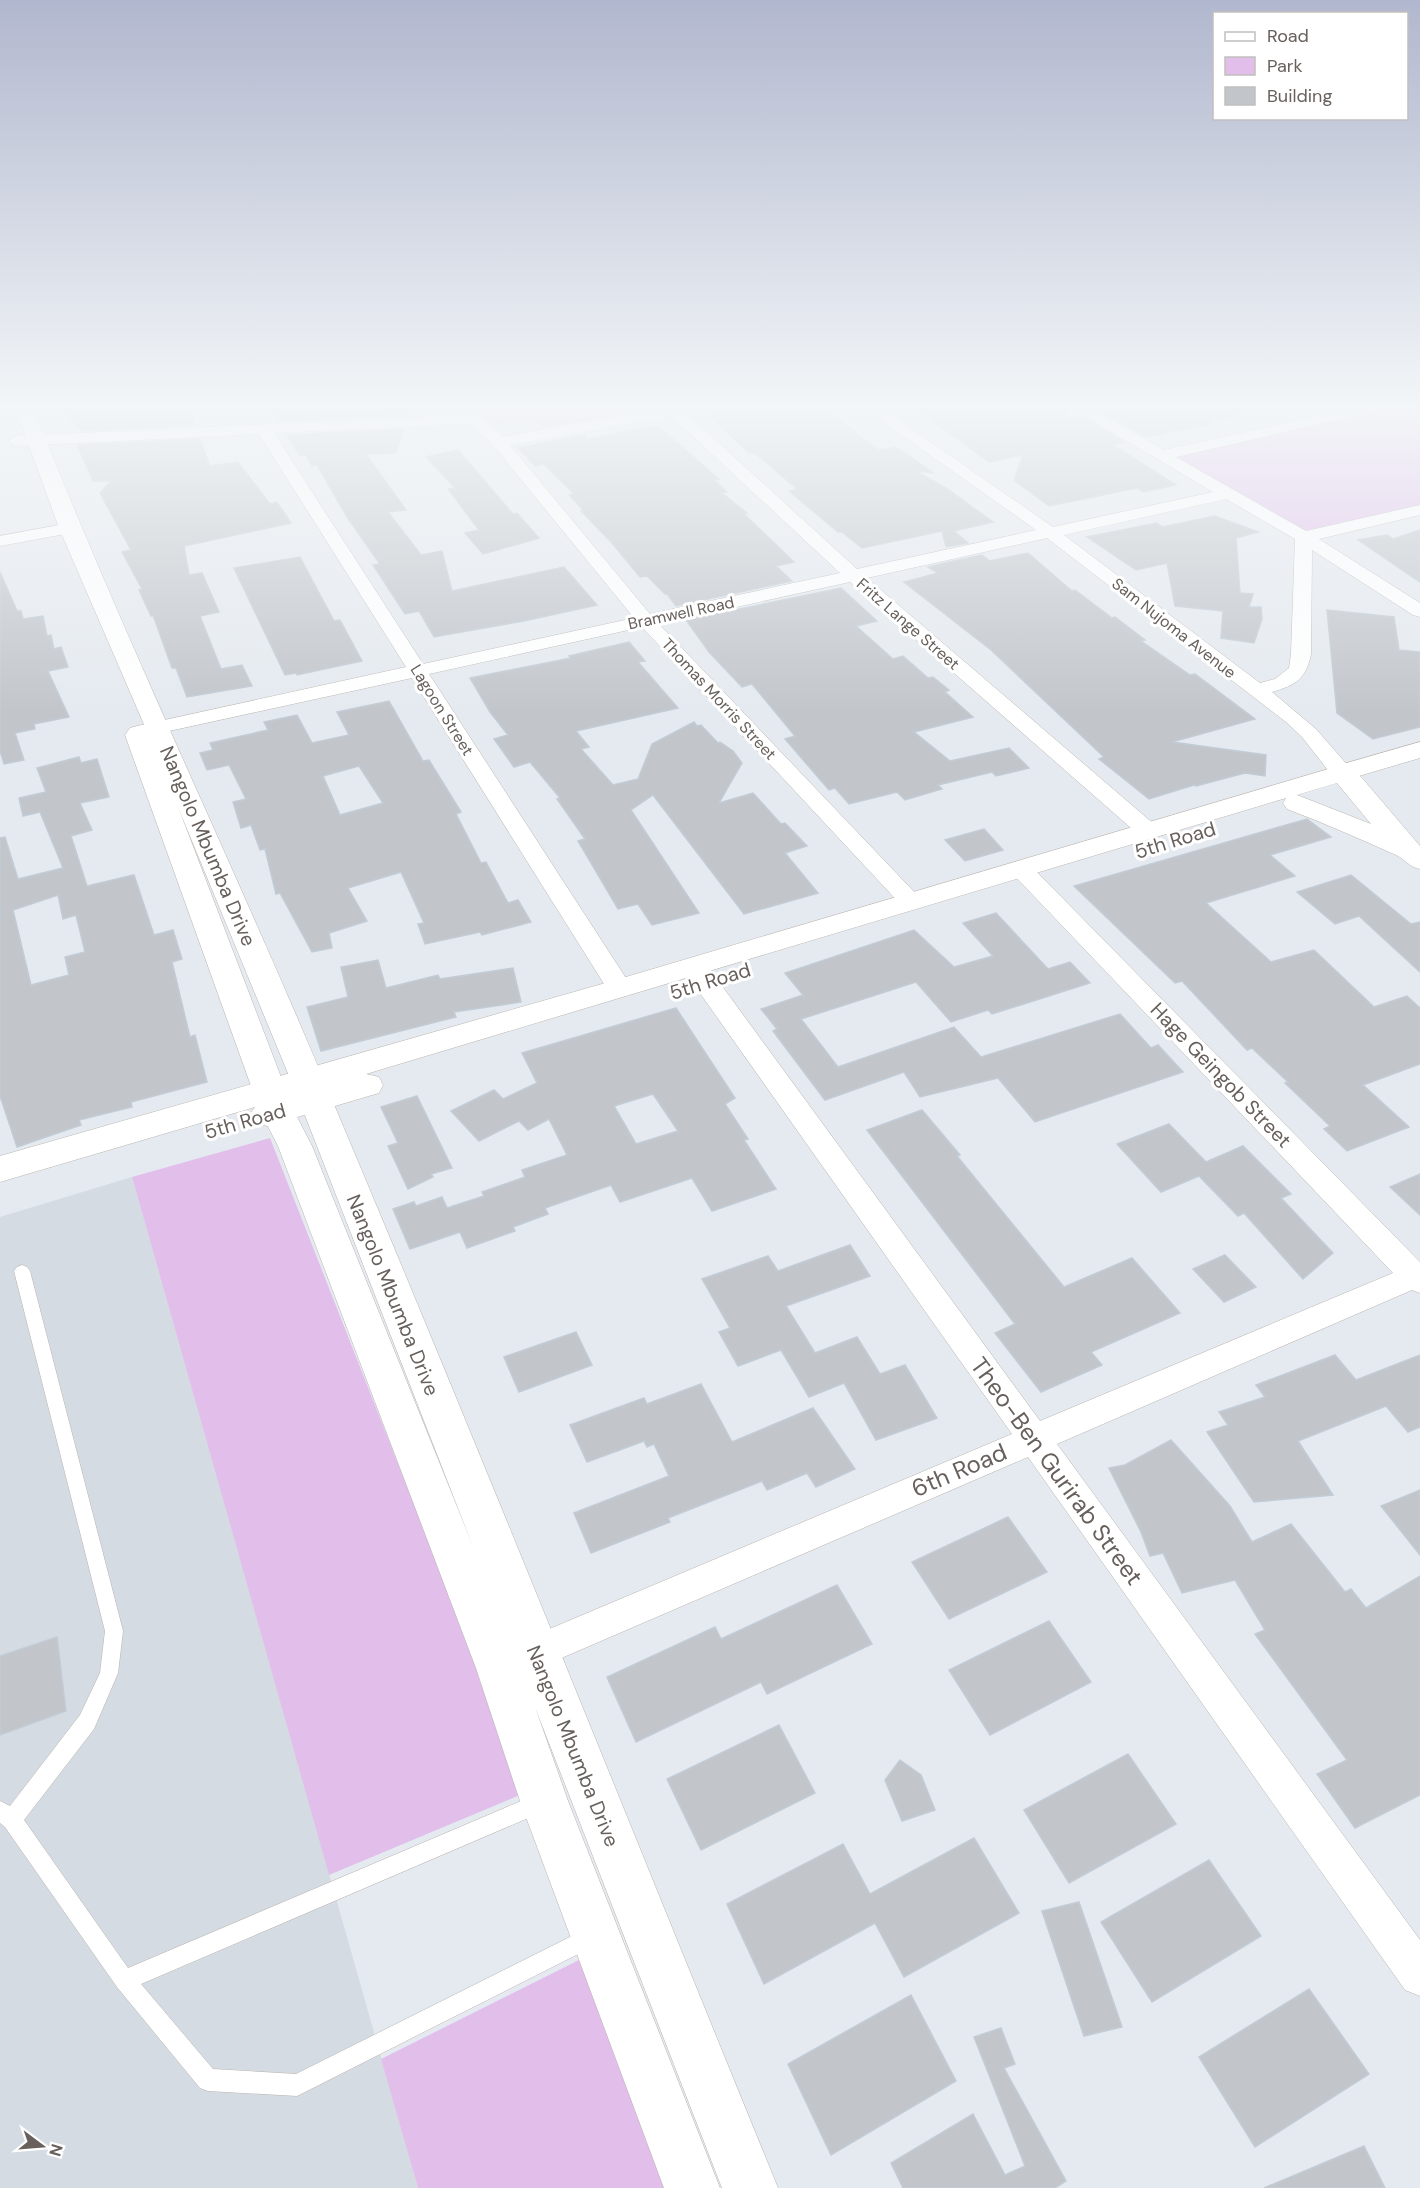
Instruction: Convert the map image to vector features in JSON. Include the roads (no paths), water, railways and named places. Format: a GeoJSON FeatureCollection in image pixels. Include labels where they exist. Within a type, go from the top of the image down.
{"type":"FeatureCollection","features":[{"type":"Feature","properties":{"kind":"street","name":"Nangolo Mbumba Drive"},"geometry":{"type":"LineString","coordinates":[[53,509],[148,730],[292,1095],[295,1146],[517,1660],[750,2188]]}},
{"type":"Feature","properties":{"kind":"street","name":"Lagoon Street"},"geometry":{"type":"LineString","coordinates":[[314,509],[620,989]]}},
{"type":"Feature","properties":{"kind":"street","name":"Thomas Morris Street"},"geometry":{"type":"LineString","coordinates":[[554,509],[646,621],[911,902]]}},
{"type":"Feature","properties":{"kind":"street","name":"Fritz Lange Street"},"geometry":{"type":"LineString","coordinates":[[781,509],[853,576],[1147,831]]}},
{"type":"Feature","properties":{"kind":"street","name":"Sam Nujoma Avenue"},"geometry":{"type":"LineString","coordinates":[[1017,509],[1050,532],[1309,733],[1414,856]]}},
{"type":"Feature","properties":{"kind":"street","name":"Bramwell Road"},"geometry":{"type":"LineString","coordinates":[[148,730],[1156,509]]}},
{"type":"Feature","properties":{"kind":"street"},"geometry":{"type":"LineString","coordinates":[[1253,509],[1304,537],[1420,611]]}},
{"type":"Feature","properties":{"kind":"street"},"geometry":{"type":"LineString","coordinates":[[1304,537],[1420,510]]}},
{"type":"Feature","properties":{"kind":"street"},"geometry":{"type":"LineString","coordinates":[[0,541],[61,529]]}},
{"type":"Feature","properties":{"kind":"street"},"geometry":{"type":"LineString","coordinates":[[1256,691],[1282,683],[1298,670],[1301,654],[1304,537]]}},
{"type":"Feature","properties":{"kind":"street","name":"Nangolo Mbumba Drive"},"geometry":{"type":"LineString","coordinates":[[148,730],[292,1095]]}},
{"type":"Feature","properties":{"kind":"street","name":"5th Road"},"geometry":{"type":"LineString","coordinates":[[0,1169],[195,1114],[292,1095],[1028,876],[1296,803],[1420,750]]}},
{"type":"Feature","properties":{"kind":"street","name":"5th Road"},"geometry":{"type":"LineString","coordinates":[[0,1192],[620,989],[700,974],[911,902],[1028,876],[1147,831],[1350,780],[1420,768]]}},
{"type":"Feature","properties":{"kind":"street"},"geometry":{"type":"LineString","coordinates":[[1296,803],[1345,822],[1414,856]]}},
{"type":"Feature","properties":{"kind":"street","name":"Hage Geingob Street"},"geometry":{"type":"LineString","coordinates":[[1028,876],[1419,1277]]}},
{"type":"Feature","properties":{"kind":"street","name":"Theo-Ben Gurirab Street"},"geometry":{"type":"LineString","coordinates":[[700,974],[1420,1975]]}},
{"type":"Feature","properties":{"kind":"street","name":"6th Road"},"geometry":{"type":"LineString","coordinates":[[517,1660],[1034,1438],[1419,1277]]}},
{"type":"Feature","properties":{"kind":"street","name":"Nangolo Mbumba Drive"},"geometry":{"type":"LineString","coordinates":[[517,1660],[544,1801],[692,2188]]}},
{"type":"Feature","properties":{"kind":"lane"},"geometry":{"type":"LineString","coordinates":[[22,1270],[114,1631],[109,1673],[87,1722],[6,1816],[124,1980],[208,2080],[297,2085],[595,1935]]}},
{"type":"Feature","properties":{"kind":"lane"},"geometry":{"type":"LineString","coordinates":[[124,1980],[544,1801]]}}]}
